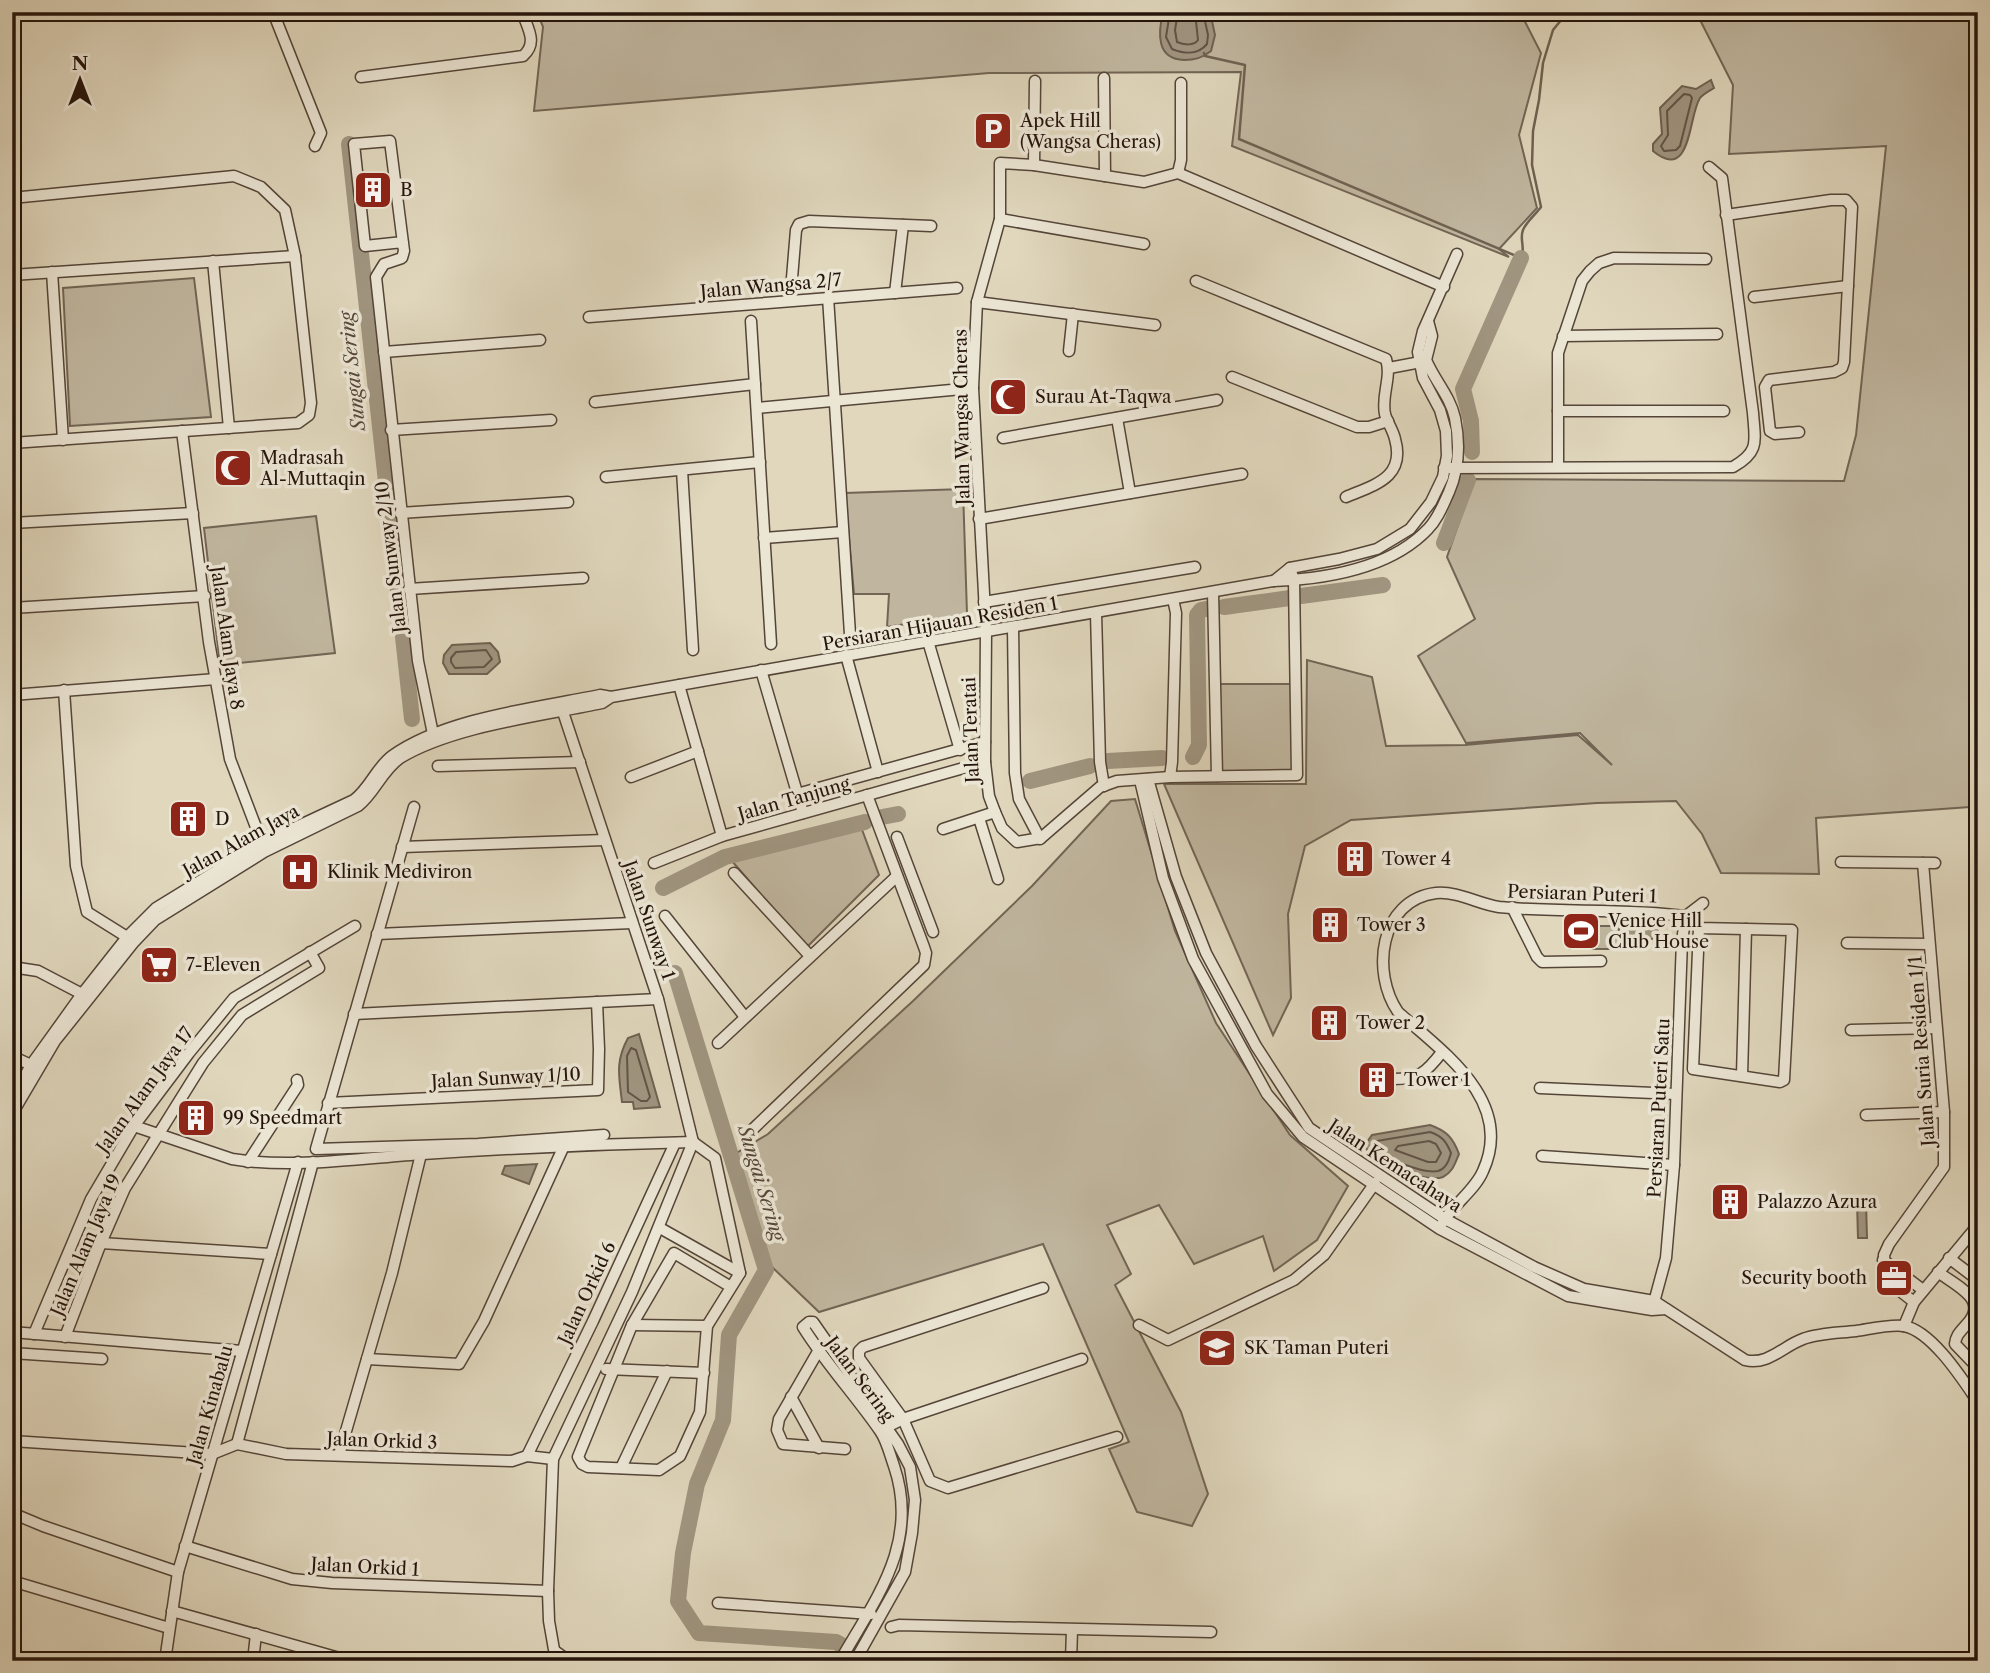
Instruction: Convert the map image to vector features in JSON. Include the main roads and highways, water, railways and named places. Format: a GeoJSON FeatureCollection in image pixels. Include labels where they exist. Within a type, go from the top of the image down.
{"type":"FeatureCollection","features":[{"type":"Feature","properties":{"kind":"water"},"geometry":{"type":"Polygon","coordinates":[[[1163,12],[1210,12],[1215,35],[1211,51],[1192,60],[1175,59],[1168,55],[1161,44],[1160,36],[1163,12]]]}},
{"type":"Feature","properties":{"kind":"water"},"geometry":{"type":"Polygon","coordinates":[[[1711,80],[1714,88],[1700,98],[1682,153],[1675,159],[1666,159],[1653,151],[1653,144],[1662,134],[1660,108],[1682,86],[1696,89],[1711,80]]]}},
{"type":"Feature","properties":{"kind":"water"},"geometry":{"type":"Polygon","coordinates":[[[490,643],[498,652],[500,662],[487,674],[449,674],[443,663],[444,655],[452,645],[490,643]]]}},
{"type":"Feature","properties":{"kind":"water"},"geometry":{"type":"Polygon","coordinates":[[[1623,926],[1658,926],[1658,939],[1642,939],[1642,946],[1631,946],[1631,937],[1623,936],[1623,926]]]}},
{"type":"Feature","properties":{"kind":"water"},"geometry":{"type":"Polygon","coordinates":[[[639,1034],[660,1107],[634,1109],[633,1102],[622,1102],[619,1069],[621,1054],[628,1038],[639,1034]]]}},
{"type":"Feature","properties":{"kind":"water"},"geometry":{"type":"Polygon","coordinates":[[[1430,1125],[1449,1136],[1459,1154],[1451,1170],[1443,1177],[1416,1175],[1394,1168],[1375,1158],[1365,1145],[1372,1135],[1430,1125]]]}},
{"type":"Feature","properties":{"kind":"water"},"geometry":{"type":"Polygon","coordinates":[[[537,1164],[529,1184],[502,1174],[505,1166],[537,1164]]]}},
{"type":"Feature","properties":{"kind":"water"},"geometry":{"type":"Polygon","coordinates":[[[1857,1202],[1866,1202],[1867,1238],[1858,1238],[1857,1202]]]}},
{"type":"Feature","properties":{"kind":"waterway"},"geometry":{"type":"LineString","coordinates":[[1204,53],[1205,56],[1245,65],[1239,139],[1521,258],[1523,230],[1541,207],[1532,165],[1533,131],[1543,63],[1553,30],[1562,19],[1563,12]]}},
{"type":"Feature","properties":{"kind":"waterway","name":"Sungai Sering"},"geometry":{"type":"LineString","coordinates":[[349,144],[412,719]]}},
{"type":"Feature","properties":{"kind":"waterway"},"geometry":{"type":"LineString","coordinates":[[1472,452],[1471,421],[1463,389],[1521,258]]}},
{"type":"Feature","properties":{"kind":"waterway"},"geometry":{"type":"LineString","coordinates":[[1444,543],[1468,480]]}},
{"type":"Feature","properties":{"kind":"waterway"},"geometry":{"type":"LineString","coordinates":[[1301,596],[1383,585]]}},
{"type":"Feature","properties":{"kind":"waterway"},"geometry":{"type":"LineString","coordinates":[[1224,607],[1290,598]]}},
{"type":"Feature","properties":{"kind":"waterway"},"geometry":{"type":"LineString","coordinates":[[1193,757],[1199,745],[1197,615],[1206,609]]}},
{"type":"Feature","properties":{"kind":"waterway"},"geometry":{"type":"LineString","coordinates":[[1108,761],[1162,758]]}},
{"type":"Feature","properties":{"kind":"waterway"},"geometry":{"type":"LineString","coordinates":[[1030,781],[1090,766]]}},
{"type":"Feature","properties":{"kind":"waterway"},"geometry":{"type":"LineString","coordinates":[[882,817],[898,814]]}},
{"type":"Feature","properties":{"kind":"waterway"},"geometry":{"type":"LineString","coordinates":[[663,888],[725,857],[865,822]]}},
{"type":"Feature","properties":{"kind":"waterway","name":"Sungai Sering"},"geometry":{"type":"LineString","coordinates":[[675,973],[766,1270],[729,1335],[723,1420],[697,1484],[683,1553],[678,1601],[699,1633],[836,1642],[870,1661]]}},
{"type":"Feature","properties":{"kind":"place","name":"Apek Hill (Wangsa Cheras)"},"geometry":{"type":"Point","coordinates":[993,131]}},
{"type":"Feature","properties":{"kind":"place","name":"B"},"geometry":{"type":"Point","coordinates":[373,190]}},
{"type":"Feature","properties":{"kind":"place","name":"Surau At-Taqwa"},"geometry":{"type":"Point","coordinates":[1008,397]}},
{"type":"Feature","properties":{"kind":"place","name":"Madrasah Al-Muttaqin"},"geometry":{"type":"Point","coordinates":[233,468]}},
{"type":"Feature","properties":{"kind":"place","name":"D"},"geometry":{"type":"Point","coordinates":[188,819]}},
{"type":"Feature","properties":{"kind":"place","name":"Tower 4"},"geometry":{"type":"Point","coordinates":[1355,859]}},
{"type":"Feature","properties":{"kind":"place","name":"Klinik Mediviron"},"geometry":{"type":"Point","coordinates":[300,872]}},
{"type":"Feature","properties":{"kind":"place","name":"Tower 3"},"geometry":{"type":"Point","coordinates":[1330,925]}},
{"type":"Feature","properties":{"kind":"place","name":"Venice Hill Club House"},"geometry":{"type":"Point","coordinates":[1581,931]}},
{"type":"Feature","properties":{"kind":"place","name":"7-Eleven"},"geometry":{"type":"Point","coordinates":[159,965]}},
{"type":"Feature","properties":{"kind":"place","name":"Tower 2"},"geometry":{"type":"Point","coordinates":[1329,1023]}},
{"type":"Feature","properties":{"kind":"place","name":"Tower 1"},"geometry":{"type":"Point","coordinates":[1377,1080]}},
{"type":"Feature","properties":{"kind":"place","name":"99 Speedmart"},"geometry":{"type":"Point","coordinates":[196,1118]}},
{"type":"Feature","properties":{"kind":"place","name":"Palazzo Azura"},"geometry":{"type":"Point","coordinates":[1730,1202]}},
{"type":"Feature","properties":{"kind":"place","name":"Security booth"},"geometry":{"type":"Point","coordinates":[1894,1278]}},
{"type":"Feature","properties":{"kind":"place","name":"SK Taman Puteri"},"geometry":{"type":"Point","coordinates":[1217,1348]}}]}
